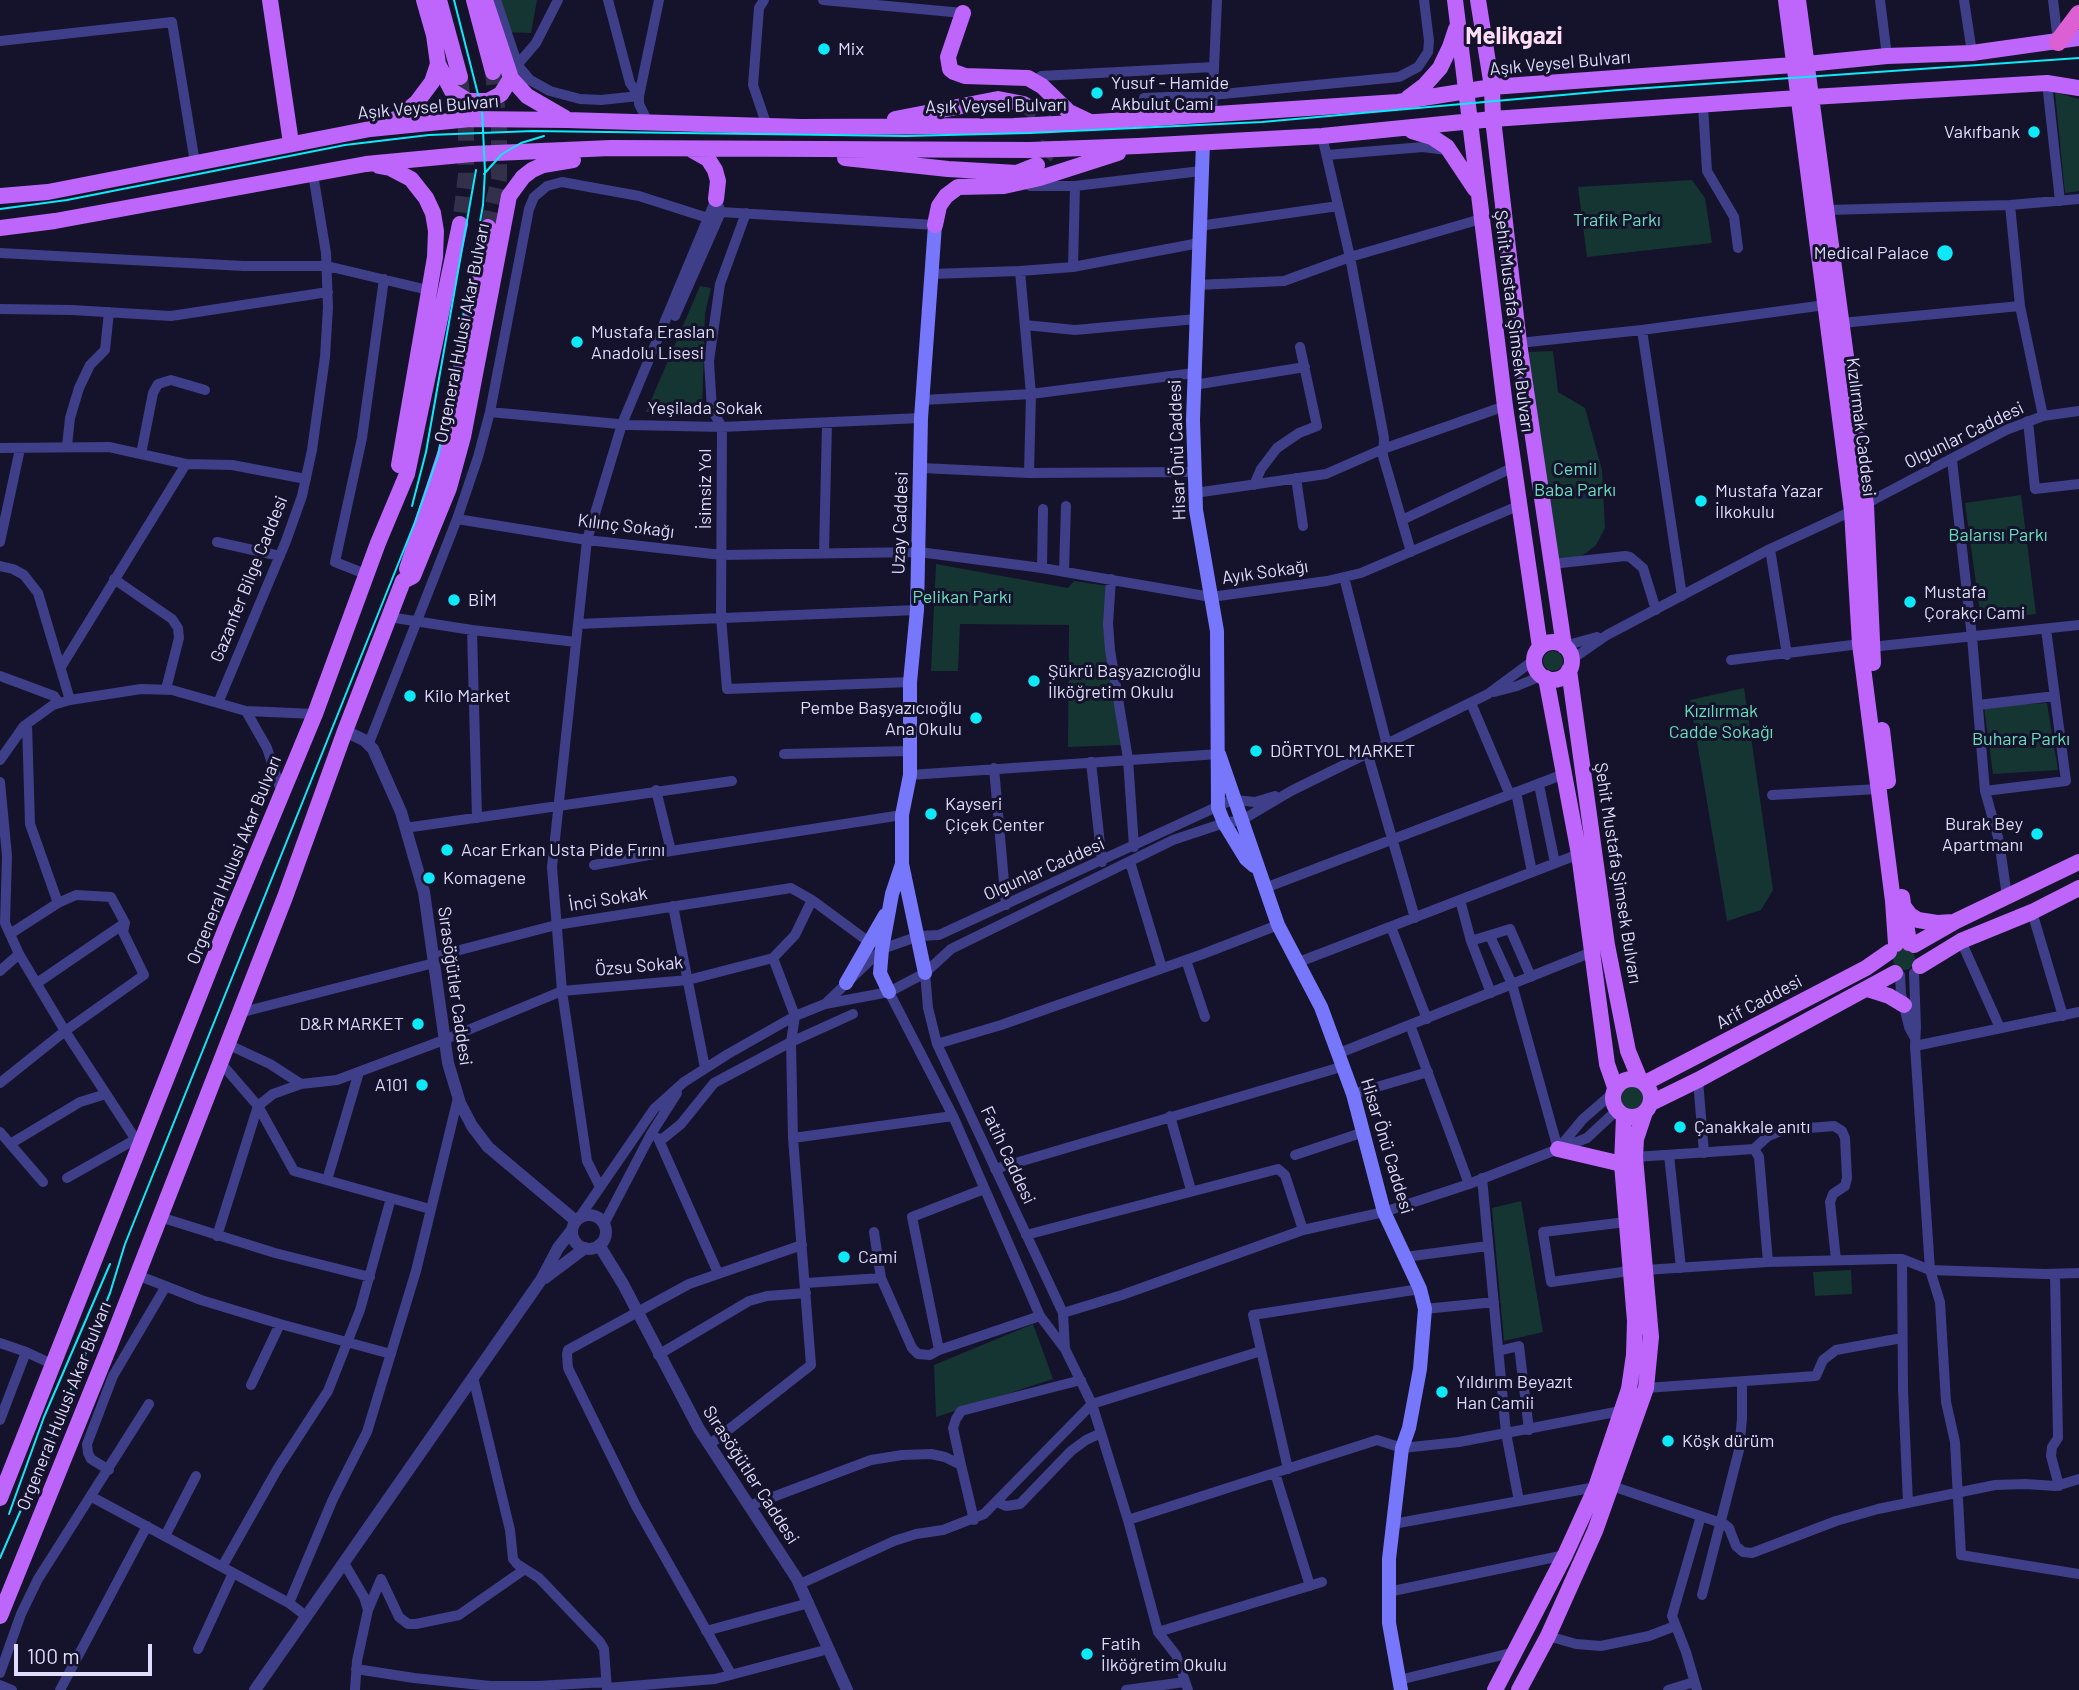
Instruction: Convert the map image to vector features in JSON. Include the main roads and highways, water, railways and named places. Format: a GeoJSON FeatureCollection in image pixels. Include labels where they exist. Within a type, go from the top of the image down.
{"type":"FeatureCollection","features":[{"type":"Feature","properties":{"kind":"highway"},"geometry":{"type":"LineString","coordinates":[[2058,42],[2079,14]]}},
{"type":"Feature","properties":{"kind":"main road"},"geometry":{"type":"LineString","coordinates":[[270,0],[291,143]]}},
{"type":"Feature","properties":{"kind":"main road"},"geometry":{"type":"LineString","coordinates":[[424,0],[434,35],[438,64],[452,91],[468,101],[488,101],[501,94],[514,71]]}},
{"type":"Feature","properties":{"kind":"main road"},"geometry":{"type":"LineString","coordinates":[[439,0],[460,77]]}},
{"type":"Feature","properties":{"kind":"main road"},"geometry":{"type":"LineString","coordinates":[[474,0],[493,72]]}},
{"type":"Feature","properties":{"kind":"main road"},"geometry":{"type":"LineString","coordinates":[[485,0],[527,96],[567,120]]}},
{"type":"Feature","properties":{"kind":"main road","name":"Şehit Mustafa Şimsek Bulvarı"},"geometry":{"type":"LineString","coordinates":[[1478,0],[1492,87],[1493,119],[1519,342],[1568,659],[1606,945],[1628,1051],[1642,1081],[1651,1092],[1648,1107]]}},
{"type":"Feature","properties":{"kind":"main road","name":"Kızılırmak Caddesi"},"geometry":{"type":"LineString","coordinates":[[1786,0],[1828,210],[1842,323],[1859,508],[1865,646],[1878,789],[1902,946]]}},
{"type":"Feature","properties":{"kind":"main road","name":"Kızılırmak Caddesi"},"geometry":{"type":"LineString","coordinates":[[1798,0],[1800,65]]}},
{"type":"Feature","properties":{"kind":"main road"},"geometry":{"type":"LineString","coordinates":[[966,6],[948,57],[948,63],[954,72],[965,76],[1020,76],[1036,81],[1076,117],[1096,122]]}},
{"type":"Feature","properties":{"kind":"main road"},"geometry":{"type":"LineString","coordinates":[[1405,101],[1424,86],[1440,68],[1454,36],[1456,6]]}},
{"type":"Feature","properties":{"kind":"main road","name":"Şehit Mustafa Şimsek Bulvarı"},"geometry":{"type":"LineString","coordinates":[[1456,6],[1537,654]]}},
{"type":"Feature","properties":{"kind":"main road","name":"Aşık Veysel Bulvarı"},"geometry":{"type":"LineString","coordinates":[[0,196],[48,192],[370,129],[470,120],[767,126],[1014,127],[1405,101],[1492,87],[1800,65],[1887,56],[1972,53],[2079,38]]}},
{"type":"Feature","properties":{"kind":"main road"},"geometry":{"type":"LineString","coordinates":[[370,129],[398,118],[417,102],[432,82],[438,64]]}},
{"type":"Feature","properties":{"kind":"main road"},"geometry":{"type":"LineString","coordinates":[[1014,127],[1034,106],[1036,81]]}},
{"type":"Feature","properties":{"kind":"main road"},"geometry":{"type":"LineString","coordinates":[[0,228],[55,221],[366,164],[472,154],[611,148],[1030,150],[1138,146],[1322,136],[1493,119],[2047,83],[2079,88]]}},
{"type":"Feature","properties":{"kind":"main road","name":"Kızılırmak Caddesi"},"geometry":{"type":"LineString","coordinates":[[1805,98],[1825,305],[1859,508]]}},
{"type":"Feature","properties":{"kind":"main road"},"geometry":{"type":"LineString","coordinates":[[858,127],[998,99],[1024,104]]}},
{"type":"Feature","properties":{"kind":"main road"},"geometry":{"type":"LineString","coordinates":[[1399,130],[1424,134],[1439,141],[1450,151],[1478,195]]}},
{"type":"Feature","properties":{"kind":"main road","name":"Hisar Önü Caddesi"},"geometry":{"type":"LineString","coordinates":[[1203,143],[1194,379],[1194,472],[1201,543],[1217,631],[1218,808],[1246,859],[1260,872]]}},
{"type":"Feature","properties":{"kind":"main road"},"geometry":{"type":"LineString","coordinates":[[935,225],[939,206],[946,196],[958,187],[1004,186],[1138,146]]}},
{"type":"Feature","properties":{"kind":"main road","name":"Orgeneral Hulusi Akar Bulvarı"},"geometry":{"type":"LineString","coordinates":[[403,581],[413,576],[455,468],[466,424],[509,196],[515,186],[532,170],[555,162],[595,157],[611,148]]}},
{"type":"Feature","properties":{"kind":"main road"},"geometry":{"type":"LineString","coordinates":[[690,149],[703,155],[715,170],[719,181],[718,205]]}},
{"type":"Feature","properties":{"kind":"main road"},"geometry":{"type":"LineString","coordinates":[[763,149],[948,169],[1017,173],[1037,165]]}},
{"type":"Feature","properties":{"kind":"main road"},"geometry":{"type":"LineString","coordinates":[[366,164],[390,168],[411,179],[426,198],[433,213],[436,231],[435,257],[397,473],[378,543]]}},
{"type":"Feature","properties":{"kind":"main road","name":"Orgeneral Hulusi Akar Bulvarı"},"geometry":{"type":"LineString","coordinates":[[0,1498],[85,1281],[99,1253],[138,1143],[282,794],[407,474],[460,224]]}},
{"type":"Feature","properties":{"kind":"main road","name":"Uzay Caddesi"},"geometry":{"type":"LineString","coordinates":[[925,973],[902,864],[902,815],[910,775],[910,682],[917,610],[922,418],[935,225]]}},
{"type":"Feature","properties":{"kind":"main road","name":"Orgeneral Hulusi Akar Bulvarı"},"geometry":{"type":"LineString","coordinates":[[0,1616],[228,1044],[403,581],[449,442],[488,227]]}},
{"type":"Feature","properties":{"kind":"main road"},"geometry":{"type":"LineString","coordinates":[[1554,642],[1568,659],[1556,679],[1543,677],[1535,667],[1537,654],[1554,642]]}},
{"type":"Feature","properties":{"kind":"main road","name":"Kızılırmak Caddesi"},"geometry":{"type":"LineString","coordinates":[[1865,646],[1904,907],[1902,946]]}},
{"type":"Feature","properties":{"kind":"main road","name":"Şehit Mustafa Şimsek Bulvarı"},"geometry":{"type":"LineString","coordinates":[[1543,677],[1578,854],[1614,1104],[1621,1113],[1628,1160]]}},
{"type":"Feature","properties":{"kind":"main road","name":"Hisar Önü Caddesi"},"geometry":{"type":"LineString","coordinates":[[1219,754],[1278,925],[1321,1006],[1353,1094],[1384,1212],[1420,1289],[1425,1309],[1420,1369],[1409,1428],[1402,1447],[1388,1591],[1392,1643],[1400,1685]]}},
{"type":"Feature","properties":{"kind":"main road","name":"Arif Caddesi"},"geometry":{"type":"LineString","coordinates":[[1642,1081],[1866,968],[1902,946],[2079,862]]}},
{"type":"Feature","properties":{"kind":"main road","name":"Uzay Caddesi"},"geometry":{"type":"LineString","coordinates":[[889,992],[880,973],[876,945],[902,864]]}},
{"type":"Feature","properties":{"kind":"main road"},"geometry":{"type":"LineString","coordinates":[[1621,1113],[1635,1117],[1648,1107],[1867,989],[1907,972],[1961,941],[2032,912],[2079,888]]}},
{"type":"Feature","properties":{"kind":"main road"},"geometry":{"type":"LineString","coordinates":[[1904,907],[1918,920],[1937,923],[1956,921]]}},
{"type":"Feature","properties":{"kind":"main road"},"geometry":{"type":"LineString","coordinates":[[846,983],[876,945]]}},
{"type":"Feature","properties":{"kind":"main road"},"geometry":{"type":"LineString","coordinates":[[1902,946],[1920,952],[1907,972],[1889,966],[1902,946]]}},
{"type":"Feature","properties":{"kind":"main road"},"geometry":{"type":"LineString","coordinates":[[1867,989],[1889,996],[1904,1005]]}},
{"type":"Feature","properties":{"kind":"main road"},"geometry":{"type":"LineString","coordinates":[[1614,1090],[1629,1078],[1642,1081]]}},
{"type":"Feature","properties":{"kind":"main road"},"geometry":{"type":"LineString","coordinates":[[1495,1690],[1565,1555],[1631,1411],[1646,1388],[1651,1337],[1626,1222],[1628,1160],[1648,1107]]}},
{"type":"Feature","properties":{"kind":"main road"},"geometry":{"type":"LineString","coordinates":[[1558,1149],[1628,1160]]}},
{"type":"Feature","properties":{"kind":"main road"},"geometry":{"type":"LineString","coordinates":[[1519,1690],[1548,1636],[1595,1531],[1612,1486],[1631,1411],[1637,1270],[1628,1160]]}},
{"type":"Feature","properties":{"kind":"water"},"geometry":{"type":"Polygon","coordinates":[[[1585,483],[1591,485],[1591,497],[1585,499],[1579,497],[1577,491],[1579,485],[1585,483]]]}},
{"type":"Feature","properties":{"kind":"tunnel"},"geometry":{"type":"LineString","coordinates":[[488,227],[499,178],[499,125],[493,72]]}},
{"type":"Feature","properties":{"kind":"tunnel"},"geometry":{"type":"LineString","coordinates":[[460,77],[466,126],[466,175],[460,224]]}},
{"type":"Feature","properties":{"kind":"tunnel"},"geometry":{"type":"LineString","coordinates":[[1024,104],[1043,118],[1048,128],[1049,142],[1041,161]]}},
{"type":"Feature","properties":{"kind":"tram line"},"geometry":{"type":"LineString","coordinates":[[0,1558],[110,1293],[125,1244],[415,522],[438,456],[483,205],[485,171],[482,110],[454,0]]}},
{"type":"Feature","properties":{"kind":"tram line"},"geometry":{"type":"LineString","coordinates":[[0,209],[67,200],[345,145],[429,135],[533,131],[906,136],[1029,133],[1262,122],[1618,90],[2079,58]]}},
{"type":"Feature","properties":{"kind":"tram line"},"geometry":{"type":"LineString","coordinates":[[484,174],[502,154],[521,143],[544,136]]}},
{"type":"Feature","properties":{"kind":"tram line"},"geometry":{"type":"LineString","coordinates":[[412,506],[426,452],[476,170]]}},
{"type":"Feature","properties":{"kind":"tram line"},"geometry":{"type":"LineString","coordinates":[[9,1514],[44,1417],[110,1264]]}},
{"type":"Feature","properties":{"kind":"place","name":"Mix"},"geometry":{"type":"Point","coordinates":[824,49]}},
{"type":"Feature","properties":{"kind":"place","name":"Yusuf - Hamide Akbulut Cami"},"geometry":{"type":"Point","coordinates":[1097,93]}},
{"type":"Feature","properties":{"kind":"place","name":"Vakıfbank"},"geometry":{"type":"Point","coordinates":[2034,132]}},
{"type":"Feature","properties":{"kind":"place","name":"Medical Palace"},"geometry":{"type":"Point","coordinates":[1945,253]}},
{"type":"Feature","properties":{"kind":"place","name":"Mustafa Eraslan Anadolu Lisesi"},"geometry":{"type":"Point","coordinates":[577,342]}},
{"type":"Feature","properties":{"kind":"place","name":"Mustafa Yazar İlkokulu"},"geometry":{"type":"Point","coordinates":[1701,501]}},
{"type":"Feature","properties":{"kind":"place","name":"BİM"},"geometry":{"type":"Point","coordinates":[454,600]}},
{"type":"Feature","properties":{"kind":"place","name":"Mustafa Çorakçı Cami"},"geometry":{"type":"Point","coordinates":[1910,602]}},
{"type":"Feature","properties":{"kind":"place","name":"Şükrü Başyazıcıoğlu İlköğretim Okulu"},"geometry":{"type":"Point","coordinates":[1034,681]}},
{"type":"Feature","properties":{"kind":"place","name":"Kilo Market"},"geometry":{"type":"Point","coordinates":[410,696]}},
{"type":"Feature","properties":{"kind":"place","name":"Pembe Başyazıcıoğlu Ana Okulu"},"geometry":{"type":"Point","coordinates":[976,718]}},
{"type":"Feature","properties":{"kind":"place","name":"DÖRTYOL MARKET"},"geometry":{"type":"Point","coordinates":[1256,751]}},
{"type":"Feature","properties":{"kind":"place","name":"Kayseri Çiçek Center"},"geometry":{"type":"Point","coordinates":[931,814]}},
{"type":"Feature","properties":{"kind":"place","name":"Burak Bey Apartmanı"},"geometry":{"type":"Point","coordinates":[2037,834]}},
{"type":"Feature","properties":{"kind":"place","name":"Acar Erkan Usta Pide Fırını"},"geometry":{"type":"Point","coordinates":[447,850]}},
{"type":"Feature","properties":{"kind":"place","name":"Komagene"},"geometry":{"type":"Point","coordinates":[429,878]}},
{"type":"Feature","properties":{"kind":"place","name":"D&R MARKET"},"geometry":{"type":"Point","coordinates":[418,1024]}},
{"type":"Feature","properties":{"kind":"place","name":"A101"},"geometry":{"type":"Point","coordinates":[422,1085]}},
{"type":"Feature","properties":{"kind":"place","name":"Çanakkale anıtı"},"geometry":{"type":"Point","coordinates":[1680,1127]}},
{"type":"Feature","properties":{"kind":"place","name":"Cami"},"geometry":{"type":"Point","coordinates":[844,1257]}},
{"type":"Feature","properties":{"kind":"place","name":"Yıldırım Beyazıt Han Camii"},"geometry":{"type":"Point","coordinates":[1442,1392]}},
{"type":"Feature","properties":{"kind":"place","name":"Köşk dürüm"},"geometry":{"type":"Point","coordinates":[1668,1441]}},
{"type":"Feature","properties":{"kind":"place","name":"Fatih İlköğretim Okulu"},"geometry":{"type":"Point","coordinates":[1087,1654]}},
{"type":"Feature","properties":{"kind":"district","name":"Melikgazi"},"geometry":{"type":"Point","coordinates":[1514,36]}},
{"type":"Feature","properties":{"kind":"park label","name":"Trafik Parkı"},"geometry":{"type":"Point","coordinates":[1617,220]}},
{"type":"Feature","properties":{"kind":"park label","name":"Cemil Baba Parkı"},"geometry":{"type":"Point","coordinates":[1575,479]}},
{"type":"Feature","properties":{"kind":"park label","name":"Balarısı Parkı"},"geometry":{"type":"Point","coordinates":[1998,535]}},
{"type":"Feature","properties":{"kind":"park label","name":"Pelikan Parkı"},"geometry":{"type":"Point","coordinates":[962,597]}},
{"type":"Feature","properties":{"kind":"park label","name":"Kızılırmak Cadde Sokağı"},"geometry":{"type":"Point","coordinates":[1721,721]}},
{"type":"Feature","properties":{"kind":"park label","name":"Buhara Parkı"},"geometry":{"type":"Point","coordinates":[2021,739]}}]}
